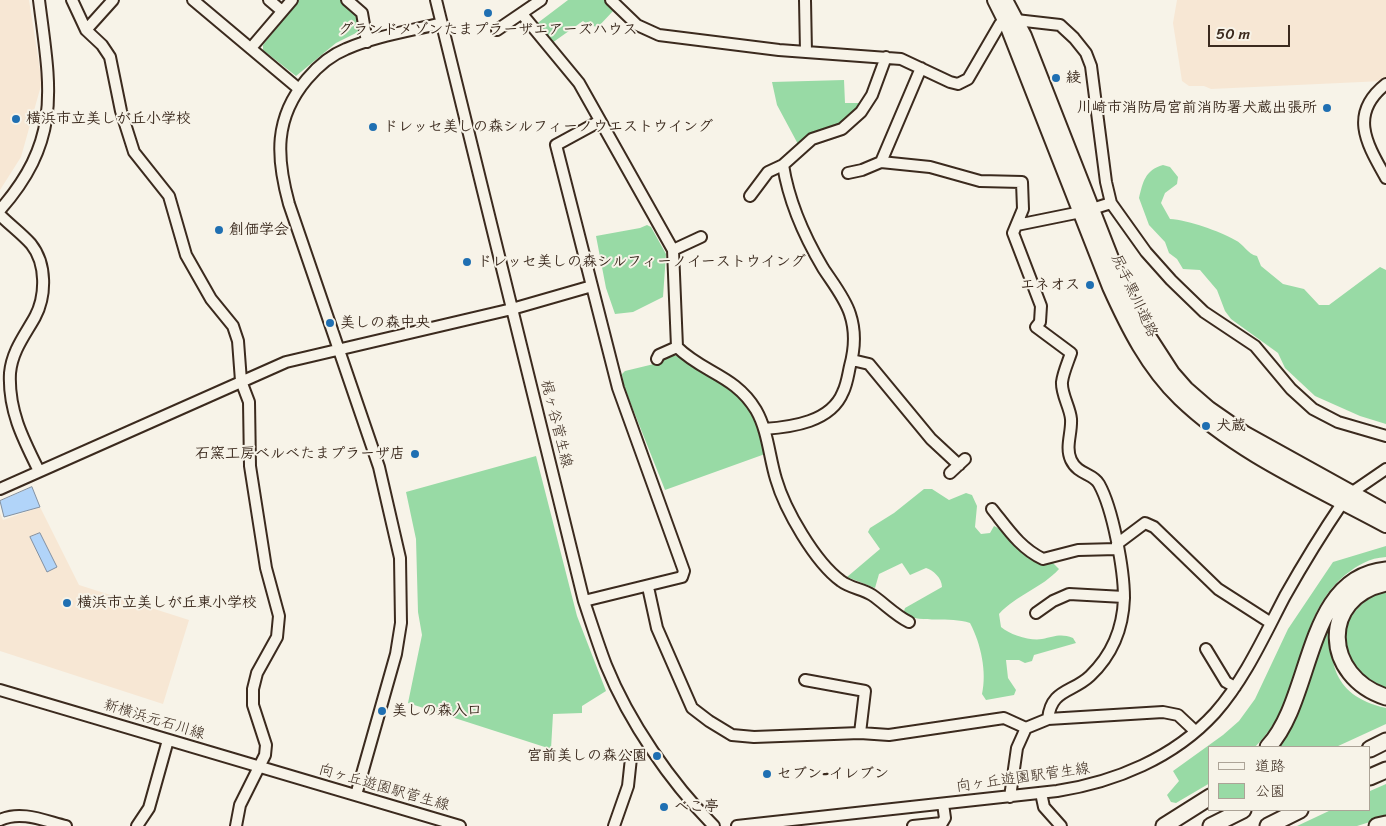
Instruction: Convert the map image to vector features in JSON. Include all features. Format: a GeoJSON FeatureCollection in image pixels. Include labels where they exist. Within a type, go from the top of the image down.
{"type":"FeatureCollection","features":[{"type":"Feature","properties":{"kind":"highway"},"geometry":{"type":"LineString","coordinates":[[1269,746],[1287,721],[1301,685],[1315,636],[1329,606],[1356,580],[1374,571],[1386,570]]}},
{"type":"Feature","properties":{"kind":"highway"},"geometry":{"type":"LineString","coordinates":[[1386,583],[1372,586],[1357,595],[1345,609],[1339,628],[1337,646],[1348,673],[1360,684],[1386,697]]}},
{"type":"Feature","properties":{"kind":"highway"},"geometry":{"type":"LineString","coordinates":[[1371,748],[1386,741]]}},
{"type":"Feature","properties":{"kind":"highway"},"geometry":{"type":"LineString","coordinates":[[1371,777],[1386,770]]}},
{"type":"Feature","properties":{"kind":"highway"},"geometry":{"type":"LineString","coordinates":[[1164,826],[1208,798]]}},
{"type":"Feature","properties":{"kind":"highway"},"geometry":{"type":"LineString","coordinates":[[1211,826],[1242,811]]}},
{"type":"Feature","properties":{"kind":"highway"},"geometry":{"type":"LineString","coordinates":[[1268,826],[1298,811]]}},
{"type":"Feature","properties":{"kind":"highway"},"geometry":{"type":"LineString","coordinates":[[1376,826],[1386,824]]}},
{"type":"Feature","properties":{"kind":"main road","name":"尻手黒川道路"},"geometry":{"type":"LineString","coordinates":[[995,0],[1011,21]]}},
{"type":"Feature","properties":{"kind":"main road","name":"尻手黒川道路"},"geometry":{"type":"LineString","coordinates":[[1006,0],[1011,21],[1087,211],[1137,319],[1154,348],[1186,389],[1209,409],[1245,434],[1347,497],[1386,526]]}},
{"type":"Feature","properties":{"kind":"main road","name":"尻手黒川道路"},"geometry":{"type":"LineString","coordinates":[[1347,497],[1386,512]]}},
{"type":"Feature","properties":{"kind":"street"},"geometry":{"type":"LineString","coordinates":[[0,210],[22,184],[35,160],[46,127],[50,84],[39,0]]}},
{"type":"Feature","properties":{"kind":"street"},"geometry":{"type":"LineString","coordinates":[[72,0],[86,30],[102,45],[110,57],[121,111],[134,152],[169,196],[186,255],[211,299],[233,326],[238,341],[241,381],[249,402],[250,466],[266,568],[279,616],[277,637],[257,673],[252,689],[252,705],[266,745],[265,756],[240,805],[236,826]]}},
{"type":"Feature","properties":{"kind":"street"},"geometry":{"type":"LineString","coordinates":[[86,30],[113,0]]}},
{"type":"Feature","properties":{"kind":"street"},"geometry":{"type":"LineString","coordinates":[[194,0],[299,89]]}},
{"type":"Feature","properties":{"kind":"street"},"geometry":{"type":"LineString","coordinates":[[269,0],[282,11]]}},
{"type":"Feature","properties":{"kind":"street"},"geometry":{"type":"LineString","coordinates":[[251,48],[292,0]]}},
{"type":"Feature","properties":{"kind":"street"},"geometry":{"type":"LineString","coordinates":[[347,0],[362,13],[366,42]]}},
{"type":"Feature","properties":{"kind":"street","name":"梶ヶ谷菅生線"},"geometry":{"type":"LineString","coordinates":[[436,0],[584,601],[606,666],[629,713],[687,796],[714,826]]}},
{"type":"Feature","properties":{"kind":"street"},"geometry":{"type":"LineString","coordinates":[[497,30],[541,0]]}},
{"type":"Feature","properties":{"kind":"street"},"geometry":{"type":"LineString","coordinates":[[611,0],[637,25],[659,36],[728,45],[901,59],[958,84],[968,79],[1000,24],[1011,21],[1060,25],[1074,38],[1086,54],[1091,66],[1106,182],[1111,203],[1146,252],[1204,312],[1255,346],[1291,388],[1314,409],[1338,422],[1386,436]]}},
{"type":"Feature","properties":{"kind":"street"},"geometry":{"type":"LineString","coordinates":[[805,0],[806,52]]}},
{"type":"Feature","properties":{"kind":"street"},"geometry":{"type":"LineString","coordinates":[[522,14],[580,83],[672,250],[676,346],[687,357],[730,380],[756,410],[764,429],[776,481],[814,554],[841,582],[871,595],[893,614],[909,622]]}},
{"type":"Feature","properties":{"kind":"street"},"geometry":{"type":"LineString","coordinates":[[356,795],[395,662],[401,623],[402,590],[400,558],[384,484],[281,175],[280,151],[283,124],[290,103],[299,89],[316,68],[331,57],[345,49],[366,42],[442,23]]}},
{"type":"Feature","properties":{"kind":"street"},"geometry":{"type":"LineString","coordinates":[[750,196],[768,172],[783,165],[812,140],[842,129],[861,112],[872,95],[886,57]]}},
{"type":"Feature","properties":{"kind":"street"},"geometry":{"type":"LineString","coordinates":[[881,162],[921,68]]}},
{"type":"Feature","properties":{"kind":"street"},"geometry":{"type":"LineString","coordinates":[[1386,84],[1368,105],[1364,128],[1366,140],[1386,178]]}},
{"type":"Feature","properties":{"kind":"street"},"geometry":{"type":"LineString","coordinates":[[584,601],[648,587],[682,577],[684,571],[618,388],[556,145],[600,121]]}},
{"type":"Feature","properties":{"kind":"street"},"geometry":{"type":"LineString","coordinates":[[848,173],[862,170],[881,162],[930,167],[980,181],[1022,182],[1023,209],[1013,233],[1041,306],[1040,322],[1036,327],[1071,353],[1062,384],[1071,419],[1068,444],[1071,460],[1081,473],[1098,482],[1109,507],[1124,597],[1122,619],[1117,639],[1107,656],[1089,677],[1057,696],[1049,707],[1048,719]]}},
{"type":"Feature","properties":{"kind":"street"},"geometry":{"type":"LineString","coordinates":[[764,429],[784,428],[814,420],[832,408],[843,394],[852,360],[854,330],[850,312],[801,226],[792,204],[783,165]]}},
{"type":"Feature","properties":{"kind":"street"},"geometry":{"type":"LineString","coordinates":[[1017,226],[1043,222],[1111,203]]}},
{"type":"Feature","properties":{"kind":"street"},"geometry":{"type":"LineString","coordinates":[[0,216],[32,246],[42,269],[44,293],[35,316],[19,341],[10,371],[10,401],[16,424],[39,471]]}},
{"type":"Feature","properties":{"kind":"street"},"geometry":{"type":"LineString","coordinates":[[672,250],[701,236]]}},
{"type":"Feature","properties":{"kind":"street"},"geometry":{"type":"LineString","coordinates":[[0,489],[286,362],[512,309],[592,286]]}},
{"type":"Feature","properties":{"kind":"street"},"geometry":{"type":"LineString","coordinates":[[657,359],[659,355],[676,346]]}},
{"type":"Feature","properties":{"kind":"street"},"geometry":{"type":"LineString","coordinates":[[852,360],[869,364],[931,439],[962,462],[950,473]]}},
{"type":"Feature","properties":{"kind":"street"},"geometry":{"type":"LineString","coordinates":[[1347,497],[1386,469]]}},
{"type":"Feature","properties":{"kind":"street","name":"向ヶ丘遊園駅菅生線"},"geometry":{"type":"LineString","coordinates":[[737,826],[798,823],[1092,786],[1131,772],[1174,746],[1214,714],[1235,687],[1299,571],[1347,497]]}},
{"type":"Feature","properties":{"kind":"street"},"geometry":{"type":"LineString","coordinates":[[992,509],[1018,542],[1043,560],[1078,550],[1117,546],[1145,523],[1154,528],[1218,589],[1271,623]]}},
{"type":"Feature","properties":{"kind":"street"},"geometry":{"type":"LineString","coordinates":[[648,587],[657,628],[692,708],[709,722],[732,735],[860,732],[888,736],[1004,718],[1026,728]]}},
{"type":"Feature","properties":{"kind":"street"},"geometry":{"type":"LineString","coordinates":[[1036,613],[1053,601],[1069,594],[1124,597]]}},
{"type":"Feature","properties":{"kind":"street"},"geometry":{"type":"LineString","coordinates":[[1206,649],[1226,682],[1235,687]]}},
{"type":"Feature","properties":{"kind":"street"},"geometry":{"type":"LineString","coordinates":[[805,680],[865,691],[860,732]]}},
{"type":"Feature","properties":{"kind":"street","name":"新横浜元石川線"},"geometry":{"type":"LineString","coordinates":[[0,690],[300,779]]}},
{"type":"Feature","properties":{"kind":"street"},"geometry":{"type":"LineString","coordinates":[[1010,797],[1017,748],[1026,728],[1048,719],[1163,712],[1178,715],[1195,730]]}},
{"type":"Feature","properties":{"kind":"street"},"geometry":{"type":"LineString","coordinates":[[137,826],[149,808],[168,740]]}},
{"type":"Feature","properties":{"kind":"street"},"geometry":{"type":"LineString","coordinates":[[614,826],[628,786],[631,758]]}},
{"type":"Feature","properties":{"kind":"street","name":"向ヶ丘遊園駅菅生線"},"geometry":{"type":"LineString","coordinates":[[300,779],[460,826]]}},
{"type":"Feature","properties":{"kind":"street"},"geometry":{"type":"LineString","coordinates":[[1040,793],[1044,808],[1061,826]]}},
{"type":"Feature","properties":{"kind":"street"},"geometry":{"type":"LineString","coordinates":[[913,826],[942,823],[945,818],[943,804]]}},
{"type":"Feature","properties":{"kind":"street"},"geometry":{"type":"LineString","coordinates":[[0,820],[10,816],[29,817],[66,826]]}},
{"type":"Feature","properties":{"kind":"shaded area","name":"横浜市立美しが丘小学校"},"geometry":{"type":"Polygon","coordinates":[[[0,0],[29,0],[42,82],[21,157],[0,190],[0,0]]]}},
{"type":"Feature","properties":{"kind":"shaded area"},"geometry":{"type":"Polygon","coordinates":[[[1177,0],[1386,0],[1386,78],[1383,81],[1211,89],[1204,86],[1189,86],[1182,81],[1173,23],[1177,0]]]}},
{"type":"Feature","properties":{"kind":"shaded area","name":"横浜市立美しが丘東小学校"},"geometry":{"type":"Polygon","coordinates":[[[40,507],[79,585],[189,620],[163,704],[0,651],[0,513],[3,520],[40,507]]]}},
{"type":"Feature","properties":{"kind":"green space"},"geometry":{"type":"Polygon","coordinates":[[[299,0],[340,0],[356,13],[360,31],[336,43],[296,76],[263,50],[263,45],[299,0]]]}},
{"type":"Feature","properties":{"kind":"green space"},"geometry":{"type":"Polygon","coordinates":[[[568,0],[607,0],[614,10],[598,27],[588,25],[583,21],[552,43],[535,25],[568,0]]]}},
{"type":"Feature","properties":{"kind":"green space"},"geometry":{"type":"Polygon","coordinates":[[[844,80],[845,103],[860,103],[848,119],[811,136],[799,146],[777,105],[772,82],[844,80]]]}},
{"type":"Feature","properties":{"kind":"green space"},"geometry":{"type":"Polygon","coordinates":[[[1163,165],[1170,167],[1178,177],[1177,184],[1165,193],[1161,203],[1170,219],[1186,221],[1221,233],[1238,242],[1257,256],[1261,266],[1283,284],[1304,289],[1319,305],[1329,305],[1380,267],[1386,270],[1386,424],[1360,416],[1315,396],[1285,368],[1278,353],[1231,319],[1225,311],[1217,290],[1200,270],[1183,269],[1177,259],[1169,253],[1165,242],[1149,225],[1139,198],[1146,177],[1152,170],[1163,165]]]}},
{"type":"Feature","properties":{"kind":"green space"},"geometry":{"type":"Polygon","coordinates":[[[647,225],[651,227],[666,254],[663,297],[633,312],[615,314],[606,288],[596,236],[647,225]]]}},
{"type":"Feature","properties":{"kind":"green space"},"geometry":{"type":"Polygon","coordinates":[[[672,355],[678,356],[695,368],[720,380],[739,396],[752,413],[760,433],[765,454],[665,490],[623,384],[622,374],[625,371],[654,364],[672,355]]]}},
{"type":"Feature","properties":{"kind":"green space"},"geometry":{"type":"Polygon","coordinates":[[[536,456],[577,616],[606,691],[582,706],[582,713],[553,714],[551,749],[408,703],[422,635],[418,612],[416,539],[406,492],[536,456]]]}},
{"type":"Feature","properties":{"kind":"green space"},"geometry":{"type":"Polygon","coordinates":[[[924,489],[932,489],[949,500],[966,493],[972,495],[977,506],[975,527],[981,534],[990,533],[994,526],[1009,536],[1034,560],[1043,563],[1053,563],[1059,569],[999,614],[1001,627],[1015,635],[1037,639],[1064,636],[1073,638],[1076,643],[1034,655],[1032,661],[1025,663],[1019,660],[1006,660],[1008,678],[1016,690],[1014,695],[986,700],[982,694],[984,677],[982,658],[970,623],[953,620],[919,619],[903,614],[905,608],[942,587],[937,575],[926,568],[910,575],[902,563],[879,574],[875,588],[847,577],[880,549],[868,532],[870,528],[894,513],[924,489]]]}},
{"type":"Feature","properties":{"kind":"green space"},"geometry":{"type":"Polygon","coordinates":[[[1386,546],[1386,557],[1369,560],[1354,568],[1333,587],[1323,601],[1309,631],[1285,702],[1274,723],[1256,746],[1208,746],[1208,784],[1176,803],[1171,802],[1167,795],[1179,781],[1173,771],[1239,721],[1255,699],[1288,629],[1333,562],[1386,546]]]}},
{"type":"Feature","properties":{"kind":"green space"},"geometry":{"type":"Polygon","coordinates":[[[1386,591],[1386,688],[1367,679],[1358,672],[1351,664],[1346,653],[1344,641],[1345,630],[1356,610],[1375,595],[1386,591]]]}},
{"type":"Feature","properties":{"kind":"green space"},"geometry":{"type":"Polygon","coordinates":[[[1336,607],[1333,625],[1332,657],[1336,671],[1342,683],[1353,694],[1367,702],[1386,708],[1386,724],[1338,746],[1272,746],[1336,607]]]}},
{"type":"Feature","properties":{"kind":"green space"},"geometry":{"type":"Polygon","coordinates":[[[1386,784],[1386,817],[1357,826],[1297,826],[1329,811],[1371,811],[1371,791],[1386,784]]]}},
{"type":"Feature","properties":{"kind":"water"},"geometry":{"type":"Polygon","coordinates":[[[32,487],[40,507],[4,517],[0,501],[32,487]]]}},
{"type":"Feature","properties":{"kind":"water"},"geometry":{"type":"Polygon","coordinates":[[[40,533],[57,567],[47,572],[30,537],[40,533]]]}},
{"type":"Feature","properties":{"kind":"place","name":"グランドメゾンたまプラーザエアーズハウス"},"geometry":{"type":"Point","coordinates":[488,13]}},
{"type":"Feature","properties":{"kind":"place","name":"綾"},"geometry":{"type":"Point","coordinates":[1056,78]}},
{"type":"Feature","properties":{"kind":"place","name":"川崎市消防局宮前消防署犬蔵出張所"},"geometry":{"type":"Point","coordinates":[1327,108]}},
{"type":"Feature","properties":{"kind":"place","name":"横浜市立美しが丘小学校"},"geometry":{"type":"Point","coordinates":[16,119]}},
{"type":"Feature","properties":{"kind":"place","name":"ドレッセ美しの森シルフィーノウエストウイング"},"geometry":{"type":"Point","coordinates":[373,127]}},
{"type":"Feature","properties":{"kind":"place","name":"創価学会"},"geometry":{"type":"Point","coordinates":[219,230]}},
{"type":"Feature","properties":{"kind":"place","name":"ドレッセ美しの森シルフィーノイーストウイング"},"geometry":{"type":"Point","coordinates":[467,262]}},
{"type":"Feature","properties":{"kind":"place","name":"エネオス"},"geometry":{"type":"Point","coordinates":[1090,285]}},
{"type":"Feature","properties":{"kind":"place","name":"美しの森中央"},"geometry":{"type":"Point","coordinates":[330,323]}},
{"type":"Feature","properties":{"kind":"place","name":"犬蔵"},"geometry":{"type":"Point","coordinates":[1206,426]}},
{"type":"Feature","properties":{"kind":"place","name":"石窯工房ベルベたまプラーザ店"},"geometry":{"type":"Point","coordinates":[415,454]}},
{"type":"Feature","properties":{"kind":"place","name":"横浜市立美しが丘東小学校"},"geometry":{"type":"Point","coordinates":[67,603]}},
{"type":"Feature","properties":{"kind":"place","name":"美しの森入口"},"geometry":{"type":"Point","coordinates":[382,711]}},
{"type":"Feature","properties":{"kind":"place","name":"宮前美しの森公園"},"geometry":{"type":"Point","coordinates":[657,756]}},
{"type":"Feature","properties":{"kind":"place","name":"セブン-イレブン"},"geometry":{"type":"Point","coordinates":[767,774]}},
{"type":"Feature","properties":{"kind":"place","name":"べこ亭"},"geometry":{"type":"Point","coordinates":[664,807]}}]}
